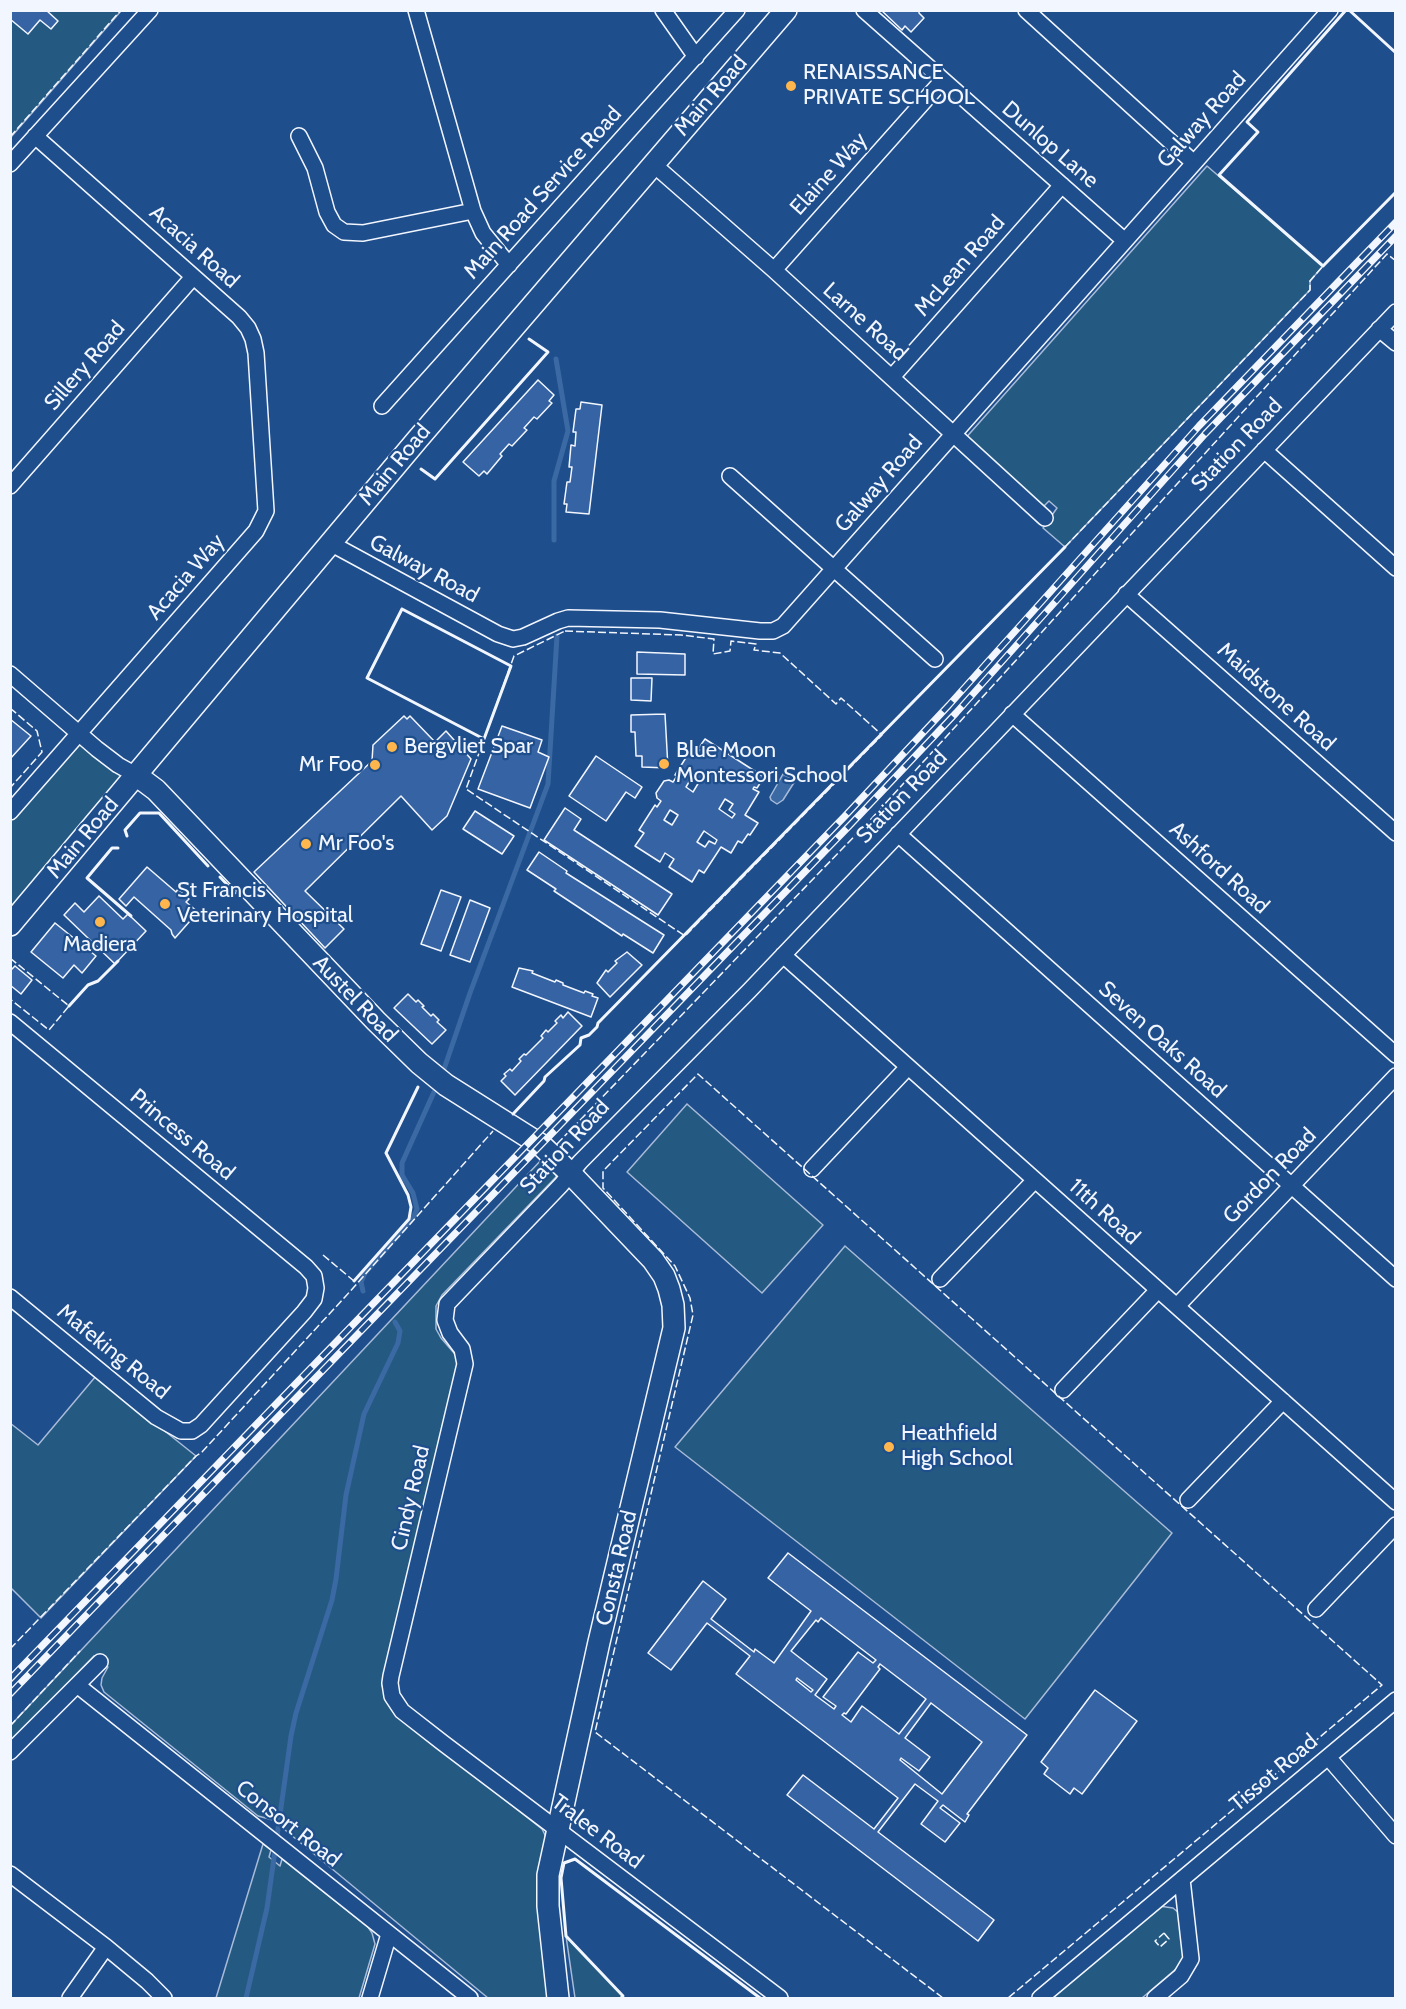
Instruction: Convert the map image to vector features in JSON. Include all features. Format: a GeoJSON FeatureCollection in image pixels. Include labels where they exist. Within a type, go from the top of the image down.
{"type":"FeatureCollection","features":[{"type":"Feature","properties":{"kind":"street"},"geometry":{"type":"LineString","coordinates":[[10,164],[150,10]]}},
{"type":"Feature","properties":{"kind":"street"},"geometry":{"type":"LineString","coordinates":[[416,10],[473,211],[483,233],[509,265]]}},
{"type":"Feature","properties":{"kind":"street"},"geometry":{"type":"LineString","coordinates":[[663,10],[696,57]]}},
{"type":"Feature","properties":{"kind":"street","name":"Main Road Service Road"},"geometry":{"type":"LineString","coordinates":[[382,406],[737,10]]}},
{"type":"Feature","properties":{"kind":"street","name":"Main Road"},"geometry":{"type":"LineString","coordinates":[[10,925],[330,543],[786,10]]}},
{"type":"Feature","properties":{"kind":"street","name":"Dunlop Lane"},"geometry":{"type":"LineString","coordinates":[[864,10],[1125,241]]}},
{"type":"Feature","properties":{"kind":"street"},"geometry":{"type":"LineString","coordinates":[[1026,10],[1194,163]]}},
{"type":"Feature","properties":{"kind":"street","name":"Galway Road"},"geometry":{"type":"LineString","coordinates":[[330,543],[479,624],[513,639],[568,618],[660,620],[773,631],[783,626],[1330,10]]}},
{"type":"Feature","properties":{"kind":"street","name":"Elaine Way"},"geometry":{"type":"LineString","coordinates":[[774,270],[943,80]]}},
{"type":"Feature","properties":{"kind":"street","name":"Acacia Road"},"geometry":{"type":"LineString","coordinates":[[35,136],[239,317],[248,328],[253,339],[260,424]]}},
{"type":"Feature","properties":{"kind":"street"},"geometry":{"type":"LineString","coordinates":[[299,136],[315,168],[327,212],[334,225],[344,232],[363,233],[473,211]]}},
{"type":"Feature","properties":{"kind":"street","name":"Larne Road"},"geometry":{"type":"LineString","coordinates":[[653,164],[774,270],[1045,518]]}},
{"type":"Feature","properties":{"kind":"street","name":"McLean Road"},"geometry":{"type":"LineString","coordinates":[[892,377],[1062,185]]}},
{"type":"Feature","properties":{"kind":"street","name":"Sillery Road"},"geometry":{"type":"LineString","coordinates":[[10,486],[193,277]]}},
{"type":"Feature","properties":{"kind":"street","name":"Station Road"},"geometry":{"type":"LineString","coordinates":[[445,1314],[451,1299],[570,1173],[783,956],[1395,312]]}},
{"type":"Feature","properties":{"kind":"street"},"geometry":{"type":"LineString","coordinates":[[1379,329],[1395,343]]}},
{"type":"Feature","properties":{"kind":"street","name":"Acacia Way"},"geometry":{"type":"LineString","coordinates":[[10,812],[256,531],[266,511],[260,424]]}},
{"type":"Feature","properties":{"kind":"street"},"geometry":{"type":"LineString","coordinates":[[1264,450],[1395,568]]}},
{"type":"Feature","properties":{"kind":"street"},"geometry":{"type":"LineString","coordinates":[[730,476],[935,659]]}},
{"type":"Feature","properties":{"kind":"street","name":"Maidstone Road"},"geometry":{"type":"LineString","coordinates":[[1126,594],[1395,833]]}},
{"type":"Feature","properties":{"kind":"street"},"geometry":{"type":"LineString","coordinates":[[10,674],[78,734],[107,757],[136,775]]}},
{"type":"Feature","properties":{"kind":"street","name":"Ashford Road"},"geometry":{"type":"LineString","coordinates":[[1012,714],[1395,1055]]}},
{"type":"Feature","properties":{"kind":"street","name":"Austel Road"},"geometry":{"type":"LineString","coordinates":[[136,775],[156,790],[375,1022],[440,1081],[533,1139],[570,1173]]}},
{"type":"Feature","properties":{"kind":"street","name":"Seven Oaks Road"},"geometry":{"type":"LineString","coordinates":[[898,834],[1395,1279]]}},
{"type":"Feature","properties":{"kind":"street","name":"11th Road"},"geometry":{"type":"LineString","coordinates":[[783,956],[1395,1502]]}},
{"type":"Feature","properties":{"kind":"street","name":"Princess Road"},"geometry":{"type":"LineString","coordinates":[[10,1022],[314,1276],[316,1288],[314,1299],[201,1425],[192,1431]]}},
{"type":"Feature","properties":{"kind":"street"},"geometry":{"type":"LineString","coordinates":[[812,1169],[908,1067]]}},
{"type":"Feature","properties":{"kind":"street","name":"Gordon Road"},"geometry":{"type":"LineString","coordinates":[[1177,1306],[1395,1076]]}},
{"type":"Feature","properties":{"kind":"street","name":"Consta Road"},"geometry":{"type":"LineString","coordinates":[[558,1998],[547,1889],[550,1864],[599,1642],[674,1328],[673,1305],[669,1289],[658,1268],[570,1173]]}},
{"type":"Feature","properties":{"kind":"street"},"geometry":{"type":"LineString","coordinates":[[940,1279],[1035,1180]]}},
{"type":"Feature","properties":{"kind":"street"},"geometry":{"type":"LineString","coordinates":[[1063,1390],[1158,1290]]}},
{"type":"Feature","properties":{"kind":"street","name":"Mafeking Road"},"geometry":{"type":"LineString","coordinates":[[10,1297],[156,1417],[181,1431],[192,1431]]}},
{"type":"Feature","properties":{"kind":"street","name":"Cindy Road"},"geometry":{"type":"LineString","coordinates":[[392,1696],[391,1676],[465,1364],[462,1349],[447,1326],[445,1314]]}},
{"type":"Feature","properties":{"kind":"street"},"geometry":{"type":"LineString","coordinates":[[1188,1500],[1283,1401]]}},
{"type":"Feature","properties":{"kind":"street"},"geometry":{"type":"LineString","coordinates":[[1316,1609],[1395,1525]]}},
{"type":"Feature","properties":{"kind":"street"},"geometry":{"type":"LineString","coordinates":[[10,1752],[100,1662]]}},
{"type":"Feature","properties":{"kind":"street","name":"Consort Road"},"geometry":{"type":"LineString","coordinates":[[77,1685],[470,1998]]}},
{"type":"Feature","properties":{"kind":"street","name":"Tralee Road"},"geometry":{"type":"LineString","coordinates":[[392,1696],[402,1711],[780,1998]]}},
{"type":"Feature","properties":{"kind":"street","name":"Tissot Road"},"geometry":{"type":"LineString","coordinates":[[1040,1998],[1395,1700]]}},
{"type":"Feature","properties":{"kind":"street"},"geometry":{"type":"LineString","coordinates":[[1328,1757],[1395,1836]]}},
{"type":"Feature","properties":{"kind":"street"},"geometry":{"type":"LineString","coordinates":[[10,1874],[106,1947],[164,1998]]}},
{"type":"Feature","properties":{"kind":"street"},"geometry":{"type":"LineString","coordinates":[[1155,1998],[1181,1976],[1191,1959],[1182,1879]]}},
{"type":"Feature","properties":{"kind":"street"},"geometry":{"type":"LineString","coordinates":[[370,1998],[388,1934]]}},
{"type":"Feature","properties":{"kind":"street"},"geometry":{"type":"LineString","coordinates":[[70,1998],[106,1947]]}},
{"type":"Feature","properties":{"kind":"shaded area"},"geometry":{"type":"Polygon","coordinates":[[[11,11],[121,11],[11,137],[11,11]]]}},
{"type":"Feature","properties":{"kind":"shaded area"},"geometry":{"type":"Polygon","coordinates":[[[1207,166],[1323,266],[1310,281],[1310,290],[1065,547],[1043,528],[1057,508],[1049,501],[1041,509],[963,441],[1207,166]]]}},
{"type":"Feature","properties":{"kind":"shaded area"},"geometry":{"type":"Polygon","coordinates":[[[78,734],[136,775],[11,922],[11,812],[78,734]]]}},
{"type":"Feature","properties":{"kind":"shaded area"},"geometry":{"type":"Polygon","coordinates":[[[783,774],[795,781],[783,800],[777,804],[770,797],[783,774]]]}},
{"type":"Feature","properties":{"kind":"shaded area"},"geometry":{"type":"Polygon","coordinates":[[[687,1104],[823,1225],[762,1293],[627,1172],[687,1104]]]}},
{"type":"Feature","properties":{"kind":"shaded area"},"geometry":{"type":"Polygon","coordinates":[[[543,1158],[557,1174],[556,1177],[442,1295],[436,1306],[436,1329],[454,1353],[457,1367],[382,1685],[387,1702],[396,1714],[542,1829],[545,1835],[549,1998],[488,1998],[273,1820],[258,1816],[104,1692],[101,1685],[102,1678],[108,1667],[94,1656],[11,1742],[10,1726],[543,1158]]]}},
{"type":"Feature","properties":{"kind":"shaded area"},"geometry":{"type":"Polygon","coordinates":[[[845,1246],[1172,1533],[1025,1719],[675,1447],[845,1246]]]}},
{"type":"Feature","properties":{"kind":"shaded area"},"geometry":{"type":"Polygon","coordinates":[[[96,1376],[196,1456],[41,1618],[11,1588],[10,1423],[38,1445],[96,1376]]]}},
{"type":"Feature","properties":{"kind":"shaded area"},"geometry":{"type":"Polygon","coordinates":[[[263,1844],[271,1850],[269,1857],[280,1866],[282,1859],[368,1927],[372,1933],[375,1944],[359,1998],[216,1998],[263,1844]]]}},
{"type":"Feature","properties":{"kind":"shaded area"},"geometry":{"type":"Polygon","coordinates":[[[1159,1906],[1173,1908],[1179,1913],[1184,1948],[1183,1959],[1177,1968],[1142,1998],[1051,1998],[1159,1906]]]}},
{"type":"Feature","properties":{"kind":"shaded area"},"geometry":{"type":"Polygon","coordinates":[[[566,1936],[623,1996],[621,1998],[575,1998],[566,1936]]]}},
{"type":"Feature","properties":{"kind":"building"},"geometry":{"type":"Polygon","coordinates":[[[10,10],[46,10],[58,21],[51,29],[40,20],[28,34],[10,19],[10,10]]]}},
{"type":"Feature","properties":{"kind":"building"},"geometry":{"type":"Polygon","coordinates":[[[881,10],[919,10],[924,18],[911,32],[905,26],[902,30],[881,10]]]}},
{"type":"Feature","properties":{"kind":"building"},"geometry":{"type":"Polygon","coordinates":[[[538,380],[554,395],[549,401],[552,403],[537,419],[534,417],[524,428],[527,430],[512,446],[509,444],[487,474],[484,471],[479,476],[463,462],[538,380]]]}},
{"type":"Feature","properties":{"kind":"building"},"geometry":{"type":"Polygon","coordinates":[[[581,402],[602,405],[589,514],[566,512],[567,504],[564,504],[572,467],[569,467],[571,445],[575,446],[576,432],[573,432],[576,409],[580,409],[581,402]]]}},
{"type":"Feature","properties":{"kind":"building"},"geometry":{"type":"Polygon","coordinates":[[[637,652],[685,654],[685,675],[637,674],[637,652]]]}},
{"type":"Feature","properties":{"kind":"building"},"geometry":{"type":"Polygon","coordinates":[[[631,678],[652,678],[651,701],[631,700],[631,678]]]}},
{"type":"Feature","properties":{"kind":"building"},"geometry":{"type":"Polygon","coordinates":[[[665,714],[668,768],[642,767],[642,756],[636,756],[635,732],[631,732],[631,715],[665,714]]]}},
{"type":"Feature","properties":{"kind":"building"},"geometry":{"type":"Polygon","coordinates":[[[404,716],[407,719],[410,716],[435,742],[446,731],[471,759],[447,816],[432,830],[401,796],[305,891],[344,929],[325,948],[254,872],[372,761],[373,745],[404,716]]]}},
{"type":"Feature","properties":{"kind":"building"},"geometry":{"type":"Polygon","coordinates":[[[10,719],[31,736],[10,759],[10,719]]]}},
{"type":"Feature","properties":{"kind":"building"},"geometry":{"type":"Polygon","coordinates":[[[502,726],[542,740],[538,752],[549,757],[530,808],[478,789],[502,726]]]}},
{"type":"Feature","properties":{"kind":"building"},"geometry":{"type":"Polygon","coordinates":[[[705,739],[764,777],[757,788],[753,789],[759,792],[745,815],[758,823],[750,835],[748,834],[742,843],[738,841],[731,853],[721,847],[704,873],[699,870],[692,882],[669,867],[674,859],[665,853],[660,862],[635,846],[644,833],[639,830],[655,805],[657,807],[661,801],[657,798],[656,793],[664,781],[673,782],[692,748],[698,752],[700,750],[698,749],[705,739]],[[692,777],[686,787],[693,792],[699,782],[692,777]],[[725,799],[719,809],[732,818],[735,814],[729,810],[733,804],[725,799]],[[670,810],[664,820],[672,825],[678,815],[670,810]],[[704,831],[697,842],[705,847],[709,841],[715,844],[717,840],[704,831]]]}},
{"type":"Feature","properties":{"kind":"building"},"geometry":{"type":"Polygon","coordinates":[[[596,756],[642,787],[635,798],[626,792],[606,821],[569,796],[596,756]]]}},
{"type":"Feature","properties":{"kind":"building"},"geometry":{"type":"Polygon","coordinates":[[[565,808],[581,819],[574,830],[672,894],[658,915],[544,840],[565,808]]]}},
{"type":"Feature","properties":{"kind":"building"},"geometry":{"type":"Polygon","coordinates":[[[475,811],[514,836],[502,854],[463,829],[475,811]]]}},
{"type":"Feature","properties":{"kind":"building"},"geometry":{"type":"Polygon","coordinates":[[[539,852],[567,871],[566,873],[664,935],[653,953],[623,934],[622,936],[554,891],[556,889],[527,870],[539,852]]]}},
{"type":"Feature","properties":{"kind":"building","name":"St Francis Veterinary Hospital"},"geometry":{"type":"Polygon","coordinates":[[[147,867],[176,892],[178,889],[189,899],[186,902],[198,912],[175,938],[171,930],[134,897],[126,906],[119,899],[147,867]]]}},
{"type":"Feature","properties":{"kind":"building"},"geometry":{"type":"Polygon","coordinates":[[[441,890],[461,897],[441,951],[421,944],[441,890]]]}},
{"type":"Feature","properties":{"kind":"building"},"geometry":{"type":"Polygon","coordinates":[[[99,896],[123,919],[128,914],[146,931],[115,964],[64,915],[75,903],[84,912],[99,896]]]}},
{"type":"Feature","properties":{"kind":"building"},"geometry":{"type":"Polygon","coordinates":[[[470,900],[490,908],[470,962],[450,955],[470,900]]]}},
{"type":"Feature","properties":{"kind":"building"},"geometry":{"type":"Polygon","coordinates":[[[55,923],[96,956],[82,973],[74,965],[63,978],[31,952],[55,923]]]}},
{"type":"Feature","properties":{"kind":"building"},"geometry":{"type":"Polygon","coordinates":[[[627,952],[642,965],[610,997],[597,983],[606,970],[608,972],[617,963],[615,961],[627,952]]]}},
{"type":"Feature","properties":{"kind":"building"},"geometry":{"type":"Polygon","coordinates":[[[15,966],[32,980],[21,994],[10,985],[10,971],[15,966]]]}},
{"type":"Feature","properties":{"kind":"building"},"geometry":{"type":"Polygon","coordinates":[[[519,968],[533,971],[532,973],[555,982],[556,980],[584,993],[585,991],[593,994],[592,996],[598,998],[591,1017],[512,987],[519,968]]]}},
{"type":"Feature","properties":{"kind":"building"},"geometry":{"type":"Polygon","coordinates":[[[408,994],[416,1002],[418,1000],[431,1016],[433,1014],[439,1020],[437,1022],[446,1030],[432,1044],[394,1008],[408,994]]]}},
{"type":"Feature","properties":{"kind":"building"},"geometry":{"type":"Polygon","coordinates":[[[568,1012],[582,1026],[515,1095],[501,1081],[506,1076],[504,1074],[510,1069],[512,1071],[521,1061],[519,1059],[543,1038],[541,1036],[546,1030],[548,1032],[561,1015],[563,1018],[568,1012]]]}},
{"type":"Feature","properties":{"kind":"building"},"geometry":{"type":"Polygon","coordinates":[[[788,1553],[1027,1735],[967,1814],[969,1815],[965,1822],[943,1805],[940,1808],[960,1823],[945,1842],[921,1824],[938,1801],[915,1784],[878,1832],[994,1920],[978,1941],[787,1795],[803,1775],[874,1829],[898,1798],[736,1674],[750,1656],[707,1623],[671,1670],[648,1653],[703,1581],[726,1599],[711,1619],[754,1652],[755,1649],[774,1663],[811,1611],[768,1578],[788,1553]],[[821,1618],[818,1622],[816,1620],[791,1651],[827,1679],[815,1695],[834,1709],[836,1706],[823,1697],[858,1652],[873,1663],[876,1660],[821,1618]],[[880,1664],[878,1667],[880,1669],[846,1714],[842,1715],[851,1722],[862,1706],[899,1734],[926,1699],[880,1664]],[[797,1678],[796,1680],[811,1692],[813,1690],[797,1678]],[[931,1703],[905,1738],[930,1757],[919,1771],[901,1758],[900,1760],[942,1794],[982,1742],[931,1703]]]}},
{"type":"Feature","properties":{"kind":"building"},"geometry":{"type":"Polygon","coordinates":[[[1095,1690],[1137,1721],[1082,1794],[1074,1788],[1070,1794],[1044,1774],[1048,1768],[1041,1762],[1095,1690]]]}},
{"type":"Feature","properties":{"kind":"waterway"},"geometry":{"type":"LineString","coordinates":[[554,540],[554,481],[568,431],[556,359]]}},
{"type":"Feature","properties":{"kind":"waterway"},"geometry":{"type":"LineString","coordinates":[[444,1069],[548,784],[557,636]]}},
{"type":"Feature","properties":{"kind":"waterway"},"geometry":{"type":"LineString","coordinates":[[363,1291],[361,1282],[365,1273],[413,1218],[417,1209],[413,1193],[402,1175],[402,1163],[434,1092]]}},
{"type":"Feature","properties":{"kind":"waterway"},"geometry":{"type":"LineString","coordinates":[[246,1998],[267,1908],[296,1713],[332,1600],[346,1495],[364,1414],[398,1343],[400,1331],[395,1322]]}},
{"type":"Feature","properties":{"kind":"railway"},"geometry":{"type":"LineString","coordinates":[[10,1679],[845,816],[949,705],[1199,426],[1396,222]]}},
{"type":"Feature","properties":{"kind":"railway"},"geometry":{"type":"LineString","coordinates":[[10,1694],[852,823],[956,713],[1205,434],[1396,236]]}},
{"type":"Feature","properties":{"kind":"fence"},"geometry":{"type":"LineString","coordinates":[[10,137],[121,10]]}},
{"type":"Feature","properties":{"kind":"fence"},"geometry":{"type":"LineString","coordinates":[[557,1144],[872,818],[1387,254],[1396,261]]}},
{"type":"Feature","properties":{"kind":"fence"},"geometry":{"type":"LineString","coordinates":[[1065,547],[1310,290],[1310,281],[1323,266]]}},
{"type":"Feature","properties":{"kind":"fence"},"geometry":{"type":"LineString","coordinates":[[565,631],[681,635],[714,639],[713,654],[730,651],[731,641],[756,644],[754,650],[780,653],[836,704],[841,698],[882,735],[685,936],[466,789],[514,656],[565,631]]}},
{"type":"Feature","properties":{"kind":"fence"},"geometry":{"type":"LineString","coordinates":[[10,708],[37,731],[42,752],[10,788]]}},
{"type":"Feature","properties":{"kind":"fence"},"geometry":{"type":"LineString","coordinates":[[10,958],[69,1006],[49,1030],[10,999]]}},
{"type":"Feature","properties":{"kind":"fence"},"geometry":{"type":"LineString","coordinates":[[943,1998],[595,1732],[693,1315],[690,1298],[675,1266],[603,1188],[603,1171],[698,1074],[1382,1685],[1008,1998]]}},
{"type":"Feature","properties":{"kind":"fence"},"geometry":{"type":"LineString","coordinates":[[10,1649],[202,1452],[345,1297],[493,1131]]}},
{"type":"Feature","properties":{"kind":"fence"},"geometry":{"type":"LineString","coordinates":[[323,1255],[354,1281]]}},
{"type":"Feature","properties":{"kind":"fence"},"geometry":{"type":"LineString","coordinates":[[10,1726],[80,1651]]}},
{"type":"Feature","properties":{"kind":"fence"},"geometry":{"type":"LineString","coordinates":[[1164,1933],[1169,1939],[1160,1947],[1155,1941],[1164,1933]]}},
{"type":"Feature","properties":{"kind":"wall"},"geometry":{"type":"LineString","coordinates":[[1346,10],[1247,122],[1258,132],[1219,175],[1323,266],[1396,192]]}},
{"type":"Feature","properties":{"kind":"wall"},"geometry":{"type":"LineString","coordinates":[[1349,10],[1396,53]]}},
{"type":"Feature","properties":{"kind":"wall"},"geometry":{"type":"LineString","coordinates":[[421,469],[435,479],[548,352],[529,339]]}},
{"type":"Feature","properties":{"kind":"wall"},"geometry":{"type":"LineString","coordinates":[[513,1114],[544,1081],[545,1077],[580,1045],[581,1038],[589,1035],[597,1027],[598,1023],[1065,547]]}},
{"type":"Feature","properties":{"kind":"wall"},"geometry":{"type":"LineString","coordinates":[[402,609],[511,666],[484,739],[367,678],[402,609]]}},
{"type":"Feature","properties":{"kind":"wall"},"geometry":{"type":"LineString","coordinates":[[127,836],[125,830],[140,813],[159,813],[208,866]]}},
{"type":"Feature","properties":{"kind":"wall"},"geometry":{"type":"LineString","coordinates":[[118,848],[112,848],[87,878],[131,916]]}},
{"type":"Feature","properties":{"kind":"wall"},"geometry":{"type":"LineString","coordinates":[[220,877],[235,893]]}},
{"type":"Feature","properties":{"kind":"wall"},"geometry":{"type":"LineString","coordinates":[[69,1006],[88,985],[98,981],[118,961]]}},
{"type":"Feature","properties":{"kind":"wall"},"geometry":{"type":"LineString","coordinates":[[354,1281],[409,1219],[411,1207],[408,1195],[386,1153],[418,1087]]}},
{"type":"Feature","properties":{"kind":"wall"},"geometry":{"type":"LineString","coordinates":[[621,1998],[623,1996],[566,1936],[561,1878],[564,1863],[575,1859],[760,1998]]}},
{"type":"Feature","properties":{"kind":"place","name":"RENAISSANCE PRIVATE SCHOOL"},"geometry":{"type":"Point","coordinates":[791,86]}},
{"type":"Feature","properties":{"kind":"place","name":"Bergvliet Spar"},"geometry":{"type":"Point","coordinates":[392,747]}},
{"type":"Feature","properties":{"kind":"place","name":"Blue Moon Montessori School"},"geometry":{"type":"Point","coordinates":[664,764]}},
{"type":"Feature","properties":{"kind":"place","name":"Mr Foo"},"geometry":{"type":"Point","coordinates":[375,765]}},
{"type":"Feature","properties":{"kind":"place","name":"Mr Foo's"},"geometry":{"type":"Point","coordinates":[306,844]}},
{"type":"Feature","properties":{"kind":"place","name":"St Francis Veterinary Hospital"},"geometry":{"type":"Point","coordinates":[165,904]}},
{"type":"Feature","properties":{"kind":"place","name":"Madiera"},"geometry":{"type":"Point","coordinates":[100,922]}},
{"type":"Feature","properties":{"kind":"place","name":"Heathfield High School"},"geometry":{"type":"Point","coordinates":[889,1447]}}]}
